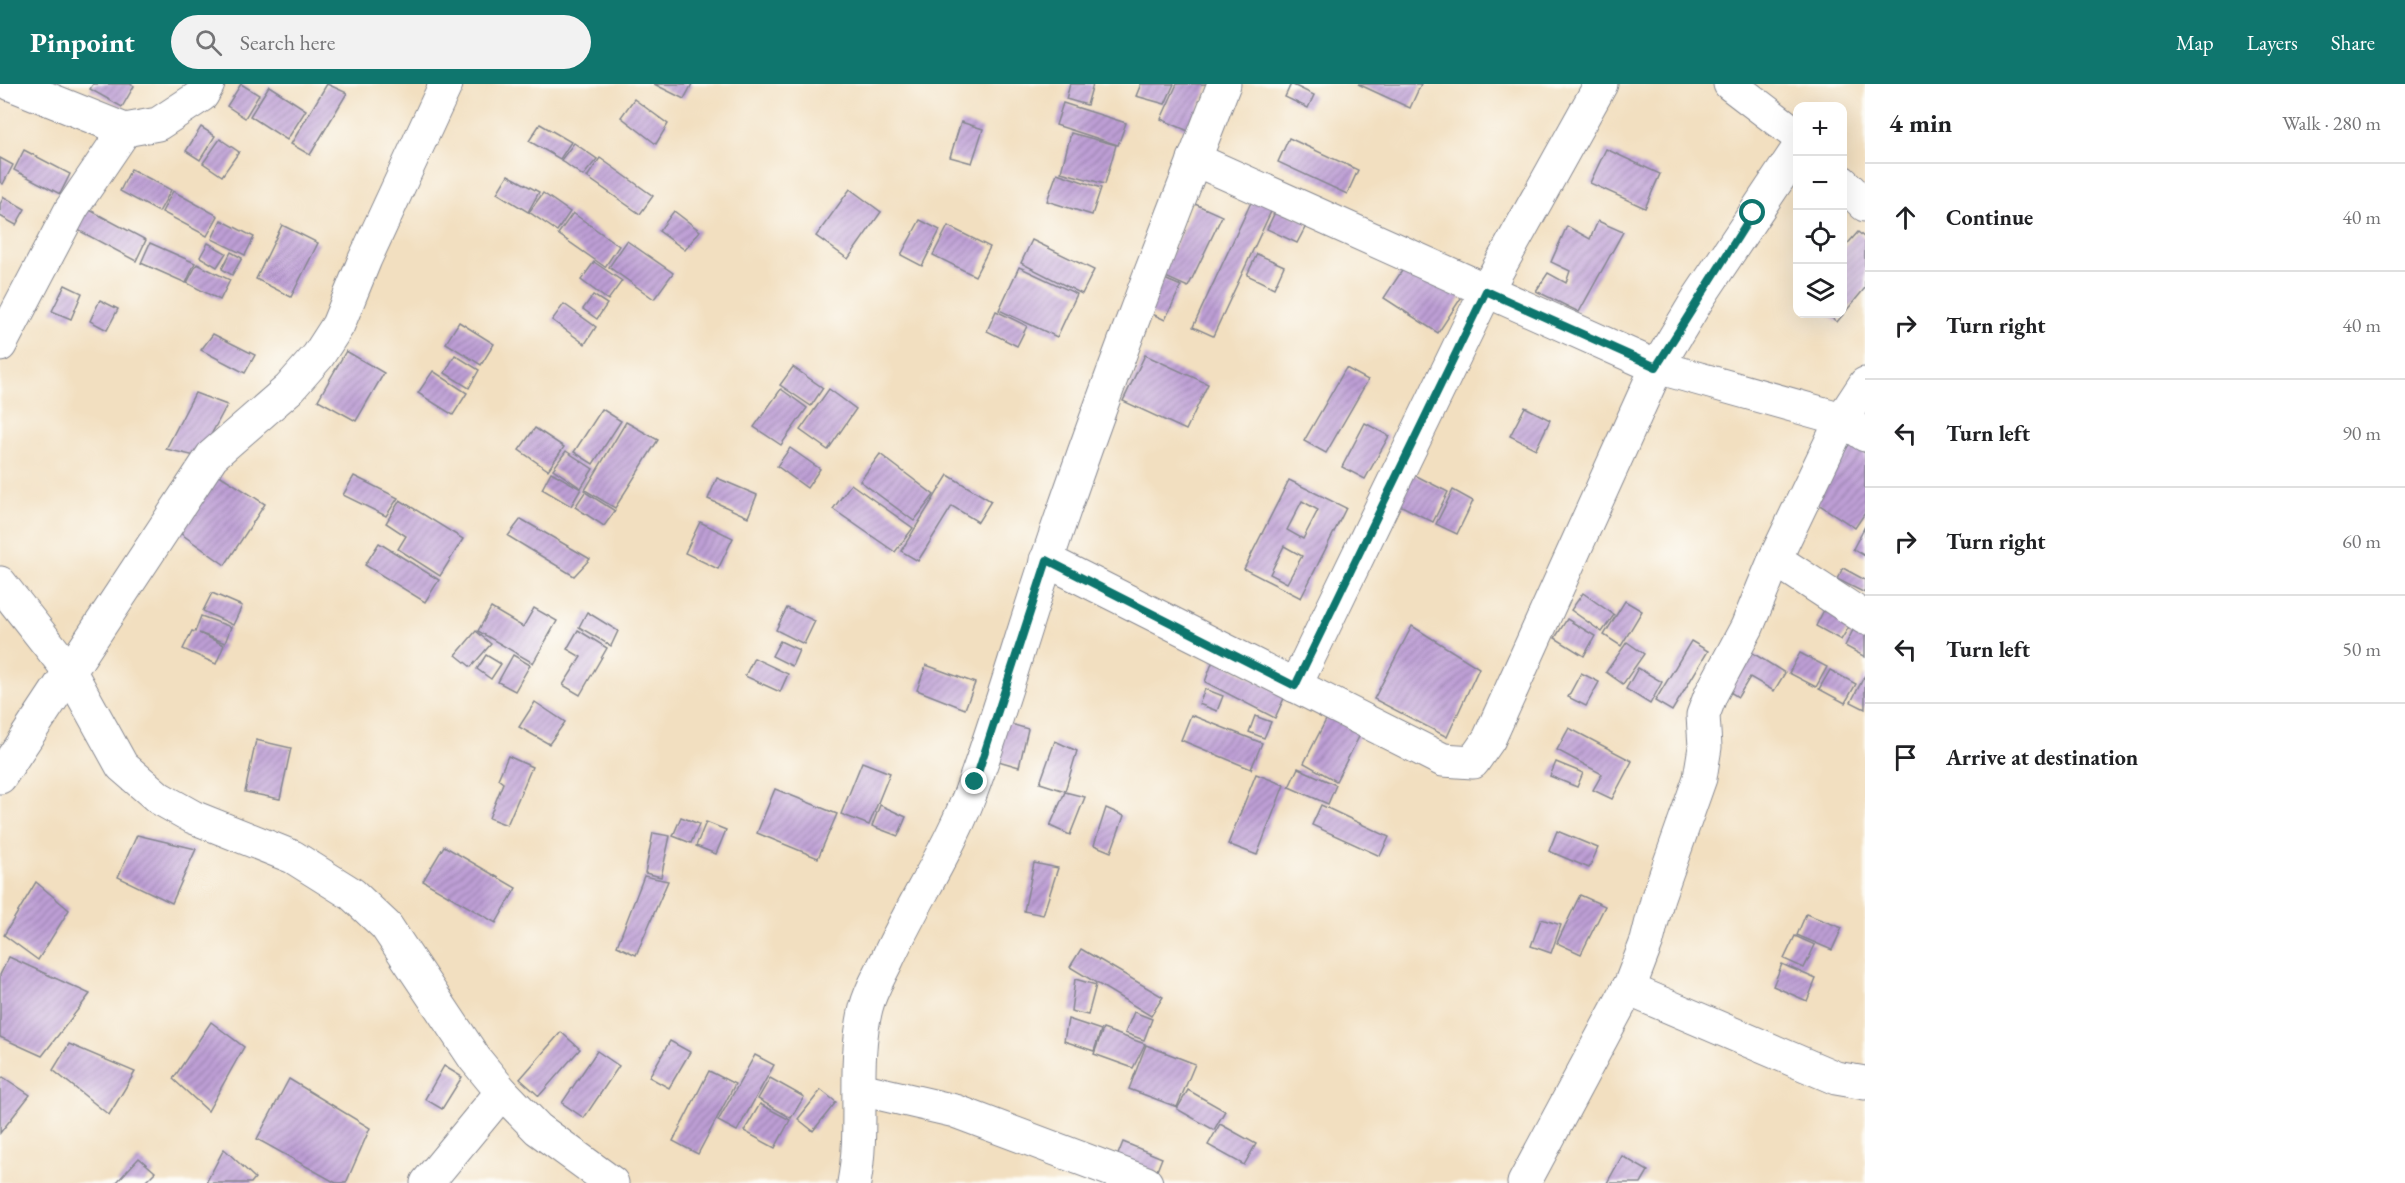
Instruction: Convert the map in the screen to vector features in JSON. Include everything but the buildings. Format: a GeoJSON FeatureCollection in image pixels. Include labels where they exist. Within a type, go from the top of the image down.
{"type":"FeatureCollection","features":[{"type":"Feature","properties":{"kind":"street"},"geometry":{"type":"LineString","coordinates":[[11,84],[125,130],[158,124],[202,95],[208,84]]}},
{"type":"Feature","properties":{"kind":"street"},"geometry":{"type":"LineString","coordinates":[[0,777],[145,554],[212,456],[289,388],[318,356],[338,325],[365,259],[446,84]]}},
{"type":"Feature","properties":{"kind":"street"},"geometry":{"type":"LineString","coordinates":[[854,1183],[858,1160],[860,1043],[867,1005],[908,916],[956,826],[975,782],[1047,560],[1194,159],[1224,84]]}},
{"type":"Feature","properties":{"kind":"street"},"geometry":{"type":"LineString","coordinates":[[1295,686],[1486,291],[1601,84]]}},
{"type":"Feature","properties":{"kind":"street"},"geometry":{"type":"LineString","coordinates":[[1730,84],[1793,133]]}},
{"type":"Feature","properties":{"kind":"street"},"geometry":{"type":"LineString","coordinates":[[0,345],[72,208],[125,130]]}},
{"type":"Feature","properties":{"kind":"street"},"geometry":{"type":"LineString","coordinates":[[1047,560],[1443,760],[1473,762],[1489,739],[1656,367],[1698,297],[1793,154]]}},
{"type":"Feature","properties":{"kind":"street"},"geometry":{"type":"LineString","coordinates":[[1194,159],[1656,367],[1854,427]]}},
{"type":"Feature","properties":{"kind":"street"},"geometry":{"type":"LineString","coordinates":[[1847,187],[1865,206]]}},
{"type":"Feature","properties":{"kind":"street"},"geometry":{"type":"LineString","coordinates":[[1524,1183],[1628,988],[1647,941],[1658,897],[1700,778],[1705,747],[1703,715],[1711,694],[1747,627],[1775,559],[1854,427],[1865,384]]}},
{"type":"Feature","properties":{"kind":"street"},"geometry":{"type":"LineString","coordinates":[[1775,559],[1865,618]]}},
{"type":"Feature","properties":{"kind":"street"},"geometry":{"type":"LineString","coordinates":[[0,583],[70,672],[122,766],[159,798],[193,817],[292,857],[352,894],[386,926],[474,1059],[502,1092],[538,1129],[612,1183]]}},
{"type":"Feature","properties":{"kind":"street"},"geometry":{"type":"LineString","coordinates":[[1628,988],[1836,1077],[1865,1083]]}},
{"type":"Feature","properties":{"kind":"street"},"geometry":{"type":"LineString","coordinates":[[860,1089],[954,1111],[1146,1183]]}},
{"type":"Feature","properties":{"kind":"street"},"geometry":{"type":"LineString","coordinates":[[427,1183],[502,1092]]}},
{"type":"Feature","properties":{"kind":"route"},"geometry":{"type":"LineString","coordinates":[[975,782],[1047,560],[1295,686],[1486,291],[1656,367],[1753,213]]}}]}
